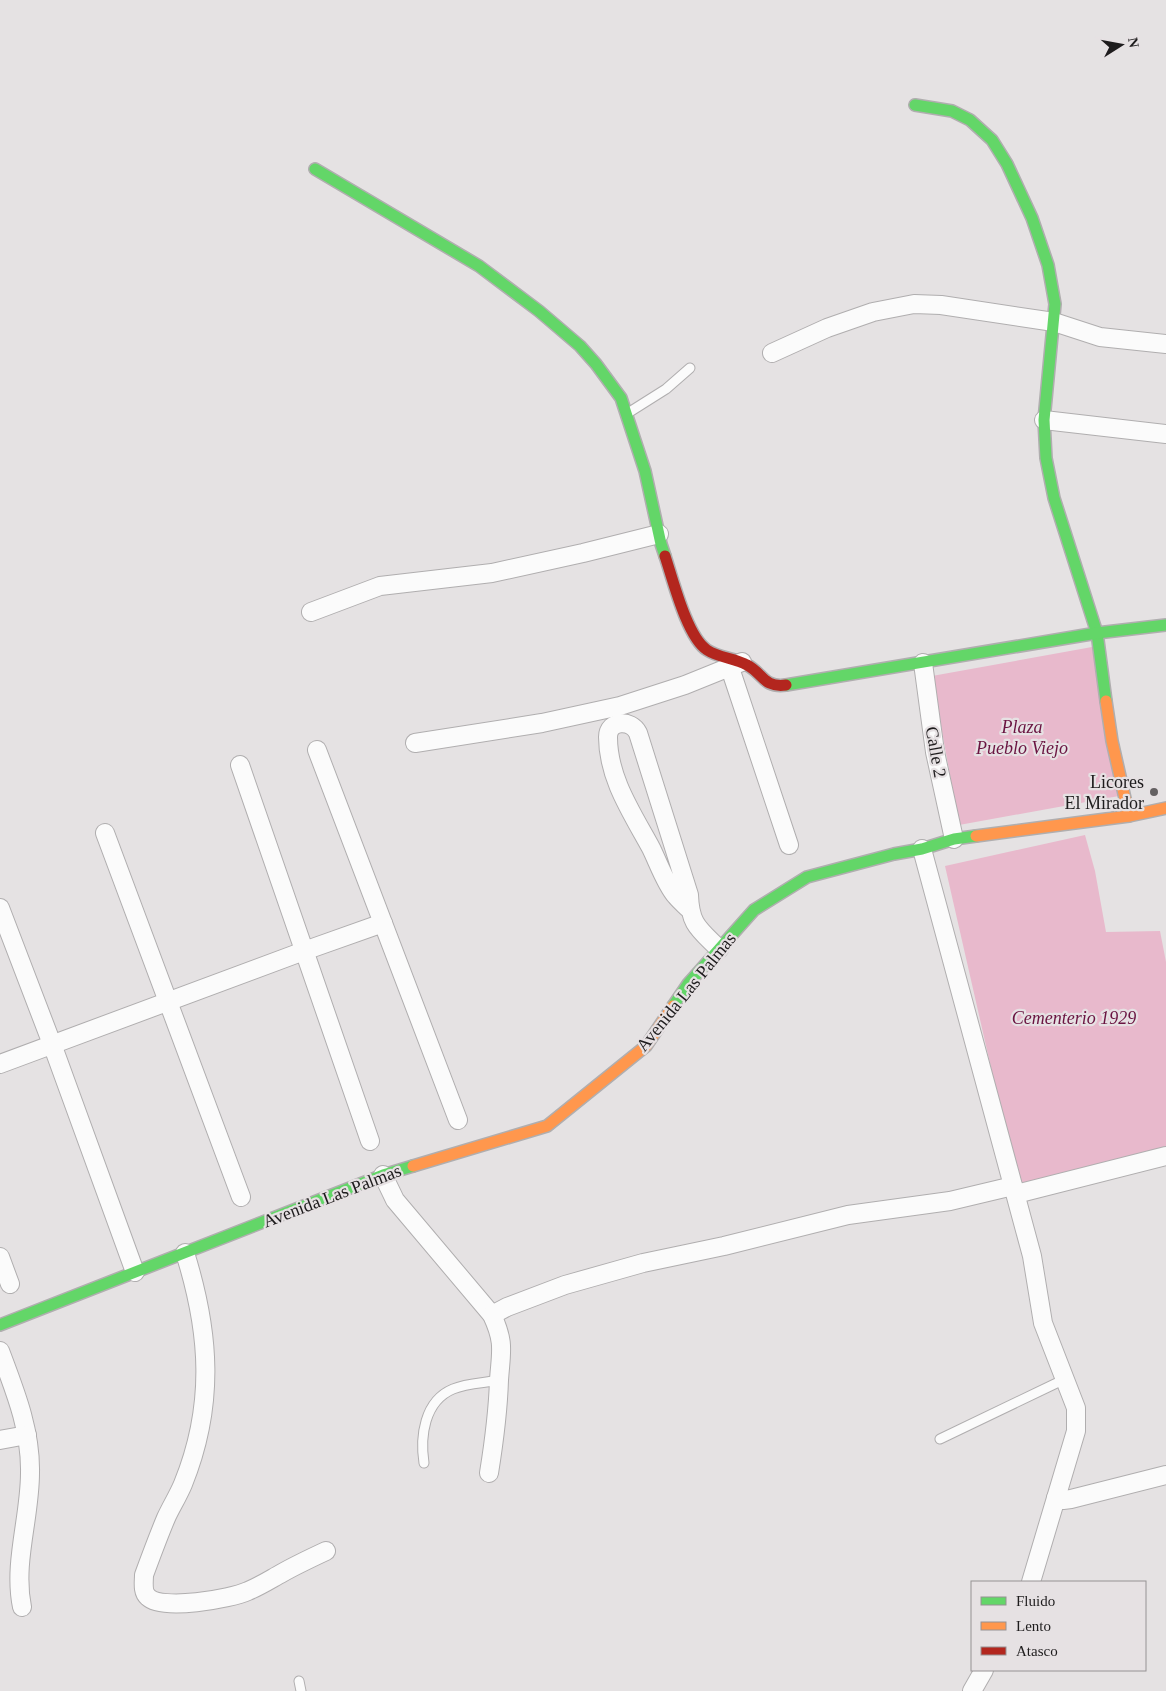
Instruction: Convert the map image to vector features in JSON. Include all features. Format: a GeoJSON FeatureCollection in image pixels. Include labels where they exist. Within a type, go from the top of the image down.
{"type":"FeatureCollection","features":[{"type":"Feature","properties":{"kind":"street"},"geometry":{"type":"LineString","coordinates":[[915,105],[952,111],[962,115],[982,129],[1000,152],[1041,241],[1055,304],[1044,420],[1044,439],[1049,478],[1097,633],[1112,741],[1129,816]]}},
{"type":"Feature","properties":{"kind":"street"},"geometry":{"type":"LineString","coordinates":[[315,169],[479,266],[539,311],[580,346],[596,364],[621,398],[627,414],[645,471],[659,534],[685,616],[695,637],[707,650],[729,659],[736,665],[755,671],[767,683],[781,686],[799,684],[1097,633],[1166,625]]}},
{"type":"Feature","properties":{"kind":"street"},"geometry":{"type":"LineString","coordinates":[[772,353],[827,328],[873,312],[914,304],[940,305],[1054,322],[1100,337],[1166,344]]}},
{"type":"Feature","properties":{"kind":"street"},"geometry":{"type":"LineString","coordinates":[[1044,420],[1166,434]]}},
{"type":"Feature","properties":{"kind":"street"},"geometry":{"type":"LineString","coordinates":[[311,612],[380,586],[492,573],[583,554],[659,534]]}},
{"type":"Feature","properties":{"kind":"street","name":"Calle 2"},"geometry":{"type":"LineString","coordinates":[[923,664],[935,752],[954,839]]}},
{"type":"Feature","properties":{"kind":"street"},"geometry":{"type":"LineString","coordinates":[[415,743],[542,723],[620,706],[736,665]]}},
{"type":"Feature","properties":{"kind":"street"},"geometry":{"type":"LineString","coordinates":[[736,665],[788,845]]}},
{"type":"Feature","properties":{"kind":"street"},"geometry":{"type":"LineString","coordinates":[[690,909],[674,895],[622,796],[612,764],[608,735],[619,724],[629,724],[638,733],[696,926],[718,949]]}},
{"type":"Feature","properties":{"kind":"street"},"geometry":{"type":"LineString","coordinates":[[317,750],[458,1120]]}},
{"type":"Feature","properties":{"kind":"street"},"geometry":{"type":"LineString","coordinates":[[240,764],[370,1141]]}},
{"type":"Feature","properties":{"kind":"street","name":"Avenida Las Palmas"},"geometry":{"type":"LineString","coordinates":[[0,1325],[383,1174],[547,1126],[646,1046],[688,984],[754,910],[807,877],[894,854],[922,849],[954,839],[1129,816],[1166,808]]}},
{"type":"Feature","properties":{"kind":"street"},"geometry":{"type":"LineString","coordinates":[[105,833],[240,1197]]}},
{"type":"Feature","properties":{"kind":"street"},"geometry":{"type":"LineString","coordinates":[[922,849],[1032,1256],[1043,1323],[1076,1408],[1076,1431],[1031,1581]]}},
{"type":"Feature","properties":{"kind":"street"},"geometry":{"type":"LineString","coordinates":[[0,908],[135,1272]]}},
{"type":"Feature","properties":{"kind":"street"},"geometry":{"type":"LineString","coordinates":[[0,1064],[383,923]]}},
{"type":"Feature","properties":{"kind":"street"},"geometry":{"type":"LineString","coordinates":[[492,1315],[507,1306],[642,1263],[758,1238],[848,1215],[1014,1190],[1166,1156]]}},
{"type":"Feature","properties":{"kind":"street"},"geometry":{"type":"LineString","coordinates":[[383,1174],[395,1200],[492,1315],[498,1327],[502,1344],[500,1392],[496,1434],[489,1473]]}},
{"type":"Feature","properties":{"kind":"street"},"geometry":{"type":"LineString","coordinates":[[185,1253],[200,1310],[204,1336],[206,1383],[203,1408],[191,1459],[183,1484],[166,1518],[144,1575],[143,1585],[145,1594],[149,1599],[156,1602],[177,1603],[199,1602],[232,1596],[248,1592],[326,1551]]}},
{"type":"Feature","properties":{"kind":"street"},"geometry":{"type":"LineString","coordinates":[[0,1257],[10,1284]]}},
{"type":"Feature","properties":{"kind":"street"},"geometry":{"type":"LineString","coordinates":[[0,1351],[19,1403],[27,1435],[30,1475],[19,1575],[19,1593],[22,1607]]}},
{"type":"Feature","properties":{"kind":"street"},"geometry":{"type":"LineString","coordinates":[[0,1440],[27,1435]]}},
{"type":"Feature","properties":{"kind":"street"},"geometry":{"type":"LineString","coordinates":[[1056,1498],[1063,1500],[1166,1475]]}},
{"type":"Feature","properties":{"kind":"street"},"geometry":{"type":"LineString","coordinates":[[972,1691],[983,1671]]}},
{"type":"Feature","properties":{"kind":"lane"},"geometry":{"type":"LineString","coordinates":[[627,414],[666,389],[690,368]]}},
{"type":"Feature","properties":{"kind":"lane"},"geometry":{"type":"LineString","coordinates":[[940,1439],[1065,1379]]}},
{"type":"Feature","properties":{"kind":"lane"},"geometry":{"type":"LineString","coordinates":[[424,1464],[422,1452],[424,1430],[430,1412],[440,1397],[456,1388],[499,1380]]}},
{"type":"Feature","properties":{"kind":"lane"},"geometry":{"type":"LineString","coordinates":[[299,1681],[301,1691]]}},
{"type":"Feature","properties":{"kind":"green space","name":"Plaza Pueblo Viejo"},"geometry":{"type":"Polygon","coordinates":[[[1092,647],[1119,796],[959,825],[932,676],[1092,647]]]}},
{"type":"Feature","properties":{"kind":"green space","name":"Cementerio 1929"},"geometry":{"type":"Polygon","coordinates":[[[1085,835],[1095,871],[1106,932],[1160,931],[1166,962],[1166,1150],[1018,1186],[945,866],[1085,835]]]}},
{"type":"Feature","properties":{"kind":"traffic: fast"},"geometry":{"type":"LineString","coordinates":[[915,105],[952,111],[970,120],[992,140],[1007,164],[1032,218],[1048,265],[1055,304],[1044,420],[1046,458],[1054,498],[1097,633],[1106,701]]}},
{"type":"Feature","properties":{"kind":"traffic: fast"},"geometry":{"type":"LineString","coordinates":[[315,169],[479,266],[539,311],[580,346],[621,398],[645,471],[665,556]]}},
{"type":"Feature","properties":{"kind":"traffic: fast"},"geometry":{"type":"LineString","coordinates":[[786,685],[1097,633],[1166,625]]}},
{"type":"Feature","properties":{"kind":"traffic: fast"},"geometry":{"type":"LineString","coordinates":[[673,1006],[688,984],[754,910],[807,877],[894,854],[922,849],[954,839],[976,836]]}},
{"type":"Feature","properties":{"kind":"traffic: fast"},"geometry":{"type":"LineString","coordinates":[[0,1325],[383,1175],[413,1166]]}},
{"type":"Feature","properties":{"kind":"traffic: slow"},"geometry":{"type":"LineString","coordinates":[[1106,701],[1112,741],[1129,816]]}},
{"type":"Feature","properties":{"kind":"traffic: slow"},"geometry":{"type":"LineString","coordinates":[[976,836],[1129,816],[1166,808]]}},
{"type":"Feature","properties":{"kind":"traffic: slow"},"geometry":{"type":"LineString","coordinates":[[413,1166],[547,1126],[646,1046],[673,1006]]}},
{"type":"Feature","properties":{"kind":"traffic: jam"},"geometry":{"type":"LineString","coordinates":[[665,556],[687,621],[700,643],[712,653],[747,665],[772,684],[786,685]]}},
{"type":"Feature","properties":{"kind":"place","name":"Licores El Mirador"},"geometry":{"type":"Point","coordinates":[1154,792]}}]}
